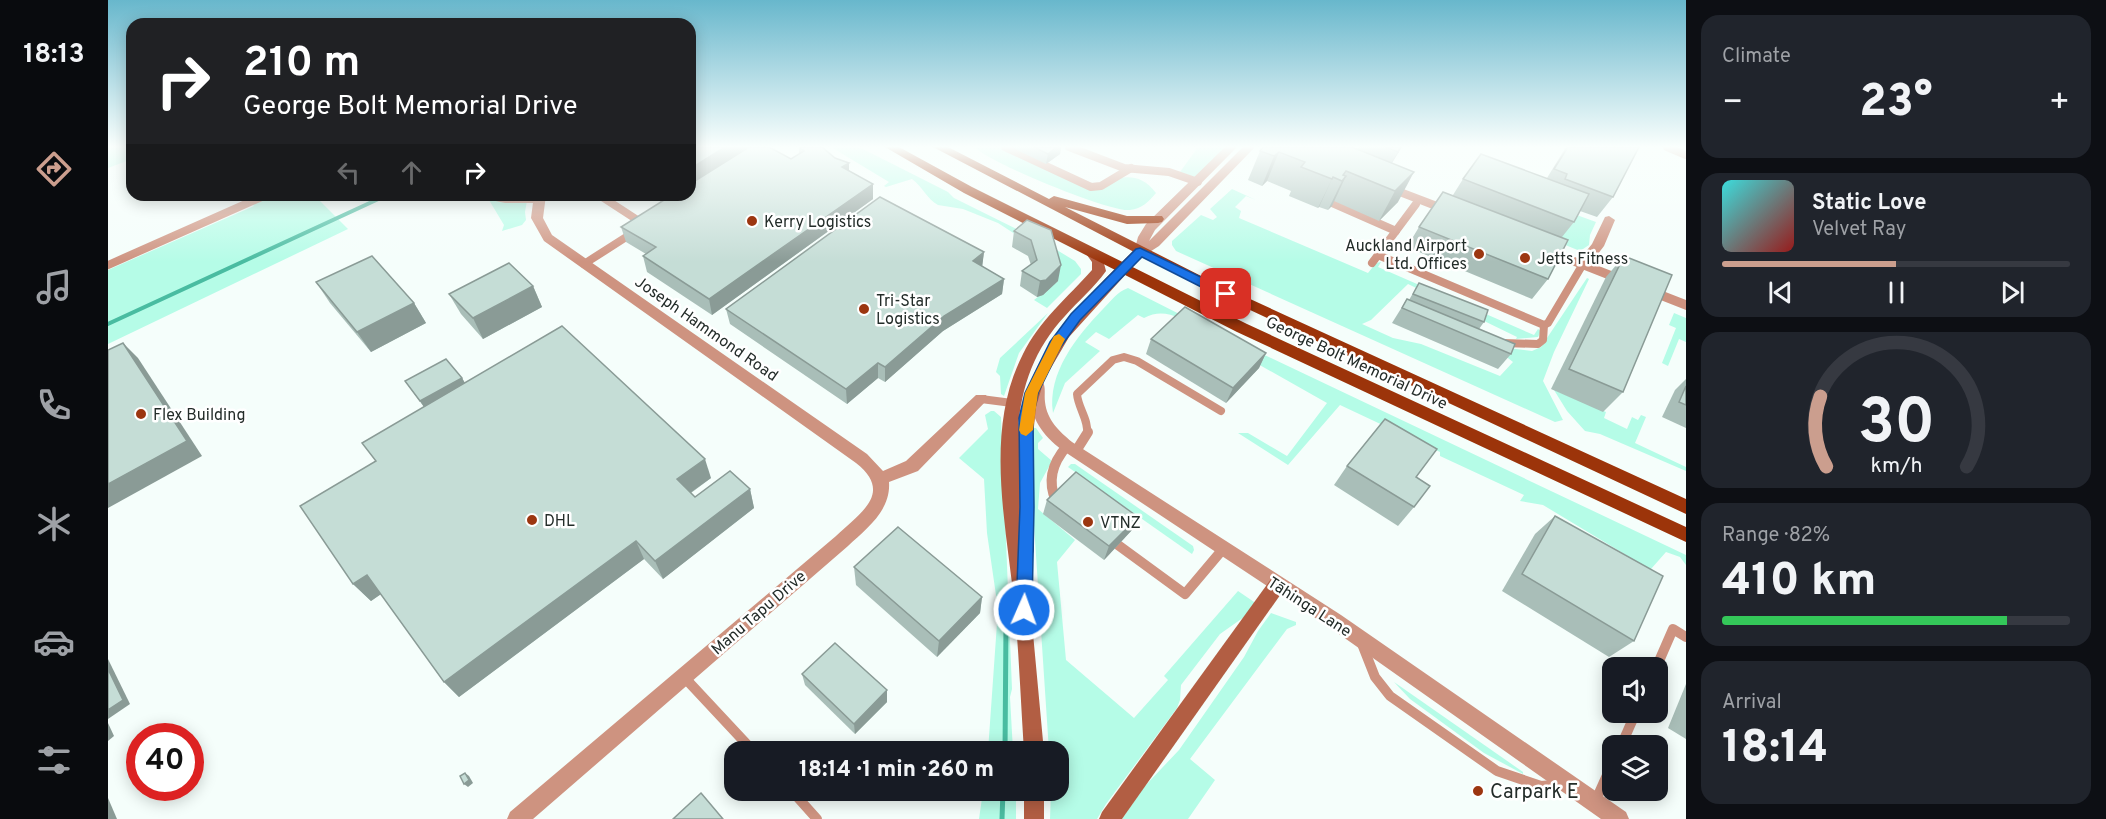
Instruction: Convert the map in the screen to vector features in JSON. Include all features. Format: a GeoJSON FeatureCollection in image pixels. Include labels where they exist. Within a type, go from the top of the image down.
{"type":"FeatureCollection","features":[{"type":"Feature","properties":{"kind":"main road","name":"George Bolt Memorial Drive"},"geometry":{"type":"LineString","coordinates":[[964,185],[1242,328],[1686,535]]}},
{"type":"Feature","properties":{"kind":"main road","name":"George Bolt Memorial Drive"},"geometry":{"type":"LineString","coordinates":[[1012,185],[1140,252],[1686,507]]}},
{"type":"Feature","properties":{"kind":"main road"},"geometry":{"type":"LineString","coordinates":[[1023,191],[1127,220],[1158,219]]}},
{"type":"Feature","properties":{"kind":"street"},"geometry":{"type":"LineString","coordinates":[[1140,252],[1147,231],[1195,185]]}},
{"type":"Feature","properties":{"kind":"street"},"geometry":{"type":"LineString","coordinates":[[1024,610],[1027,507],[1026,418],[1032,393],[1064,331],[1140,252],[1155,243],[1212,185]]}},
{"type":"Feature","properties":{"kind":"street"},"geometry":{"type":"LineString","coordinates":[[1382,185],[1463,217]]}},
{"type":"Feature","properties":{"kind":"street","name":"Joseph Hammond Road"},"geometry":{"type":"LineString","coordinates":[[538,201],[536,214],[539,228],[548,238],[871,466],[880,479]]}},
{"type":"Feature","properties":{"kind":"street"},"geometry":{"type":"LineString","coordinates":[[1582,264],[1598,246],[1609,220]]}},
{"type":"Feature","properties":{"kind":"street"},"geometry":{"type":"LineString","coordinates":[[1527,242],[1686,305]]}},
{"type":"Feature","properties":{"kind":"street"},"geometry":{"type":"LineString","coordinates":[[1033,741],[1024,610],[1013,510],[1010,426],[1012,403],[1021,371],[1038,338],[1058,312],[1099,271],[1098,262],[1090,251]]}},
{"type":"Feature","properties":{"kind":"street","name":"Tāhinga Lane"},"geometry":{"type":"LineString","coordinates":[[1040,375],[1036,398],[1040,418],[1051,432],[1071,448],[1360,639],[1619,819]]}},
{"type":"Feature","properties":{"kind":"street"},"geometry":{"type":"LineString","coordinates":[[880,479],[912,466],[981,399]]}},
{"type":"Feature","properties":{"kind":"street","name":"Manu Tapu Drive"},"geometry":{"type":"LineString","coordinates":[[517,819],[842,541],[872,511],[881,497],[880,479]]}},
{"type":"Feature","properties":{"kind":"street"},"geometry":{"type":"LineString","coordinates":[[1109,819],[1276,585]]}},
{"type":"Feature","properties":{"kind":"street"},"geometry":{"type":"LineString","coordinates":[[1034,801],[1034,819]]}},
{"type":"Feature","properties":{"kind":"lane"},"geometry":{"type":"LineString","coordinates":[[1087,185],[1102,185]]}},
{"type":"Feature","properties":{"kind":"lane"},"geometry":{"type":"LineString","coordinates":[[108,265],[252,201]]}},
{"type":"Feature","properties":{"kind":"lane"},"geometry":{"type":"LineString","coordinates":[[608,201],[645,225]]}},
{"type":"Feature","properties":{"kind":"lane"},"geometry":{"type":"LineString","coordinates":[[1330,202],[1396,231]]}},
{"type":"Feature","properties":{"kind":"lane"},"geometry":{"type":"LineString","coordinates":[[1372,263],[1416,204]]}},
{"type":"Feature","properties":{"kind":"lane"},"geometry":{"type":"LineString","coordinates":[[584,264],[654,219]]}},
{"type":"Feature","properties":{"kind":"lane"},"geometry":{"type":"LineString","coordinates":[[1378,255],[1544,325]]}},
{"type":"Feature","properties":{"kind":"lane"},"geometry":{"type":"LineString","coordinates":[[1544,325],[1548,323],[1582,264]]}},
{"type":"Feature","properties":{"kind":"lane"},"geometry":{"type":"LineString","coordinates":[[1490,342],[1524,346],[1538,344],[1543,340],[1544,325]]}},
{"type":"Feature","properties":{"kind":"lane"},"geometry":{"type":"LineString","coordinates":[[1056,501],[1051,493],[1050,484],[1059,454],[1086,440],[1089,430],[1076,401],[1077,394],[1113,360],[1124,357],[1137,362],[1221,411]]}},
{"type":"Feature","properties":{"kind":"lane"},"geometry":{"type":"LineString","coordinates":[[981,399],[1012,403]]}},
{"type":"Feature","properties":{"kind":"lane"},"geometry":{"type":"LineString","coordinates":[[1118,545],[1185,594],[1223,549]]}},
{"type":"Feature","properties":{"kind":"lane"},"geometry":{"type":"LineString","coordinates":[[1661,657],[1673,629],[1686,637]]}},
{"type":"Feature","properties":{"kind":"lane"},"geometry":{"type":"LineString","coordinates":[[1360,639],[1375,677],[1390,696],[1497,771],[1541,786],[1567,784]]}},
{"type":"Feature","properties":{"kind":"lane"},"geometry":{"type":"LineString","coordinates":[[683,676],[744,741]]}},
{"type":"Feature","properties":{"kind":"lane"},"geometry":{"type":"LineString","coordinates":[[1595,803],[1602,787]]}},
{"type":"Feature","properties":{"kind":"lane"},"geometry":{"type":"LineString","coordinates":[[801,801],[818,819]]}},
{"type":"Feature","properties":{"kind":"green space"},"geometry":{"type":"Polygon","coordinates":[[[919,185],[935,185],[954,198],[1047,244],[1075,261],[1081,269],[1081,274],[1047,308],[1034,300],[1058,281],[1021,238],[998,223],[963,209],[938,205],[919,185]]]}},
{"type":"Feature","properties":{"kind":"green space"},"geometry":{"type":"Polygon","coordinates":[[[1051,185],[1080,185],[1086,188],[1095,185],[1148,185],[1156,193],[1142,206],[1130,210],[1118,209],[1051,185]]]}},
{"type":"Feature","properties":{"kind":"green space"},"geometry":{"type":"Polygon","coordinates":[[[1232,189],[1256,200],[1246,196],[1235,207],[1241,211],[1239,218],[1368,273],[1376,263],[1381,262],[1378,267],[1534,335],[1538,329],[1541,331],[1538,337],[1516,339],[1517,337],[1408,284],[1371,320],[1362,324],[1393,338],[1421,344],[1500,376],[1513,362],[1504,355],[1508,348],[1532,351],[1541,347],[1587,278],[1589,279],[1554,352],[1543,381],[1563,420],[1555,422],[1176,251],[1172,241],[1201,215],[1213,220],[1217,217],[1210,209],[1232,189]]]}},
{"type":"Feature","properties":{"kind":"green space"},"geometry":{"type":"Polygon","coordinates":[[[249,201],[320,201],[348,229],[108,344],[108,270],[254,206],[249,201]]]}},
{"type":"Feature","properties":{"kind":"green space"},"geometry":{"type":"Polygon","coordinates":[[[490,201],[527,201],[526,220],[522,225],[502,231],[504,225],[490,201]]]}},
{"type":"Feature","properties":{"kind":"green space"},"geometry":{"type":"Polygon","coordinates":[[[1574,214],[1596,222],[1590,235],[1589,245],[1580,251],[1558,242],[1574,214]]]}},
{"type":"Feature","properties":{"kind":"green space"},"geometry":{"type":"Polygon","coordinates":[[[1128,288],[1201,325],[1198,328],[1166,314],[1144,318],[1138,315],[1109,339],[1096,332],[1085,342],[1100,351],[1065,383],[1053,413],[1052,398],[1055,384],[1066,356],[1093,320],[1114,297],[1128,288]]]}},
{"type":"Feature","properties":{"kind":"green space"},"geometry":{"type":"Polygon","coordinates":[[[1048,313],[1019,353],[1004,396],[1001,394],[1000,376],[996,372],[1000,358],[1048,313]]]}},
{"type":"Feature","properties":{"kind":"green space"},"geometry":{"type":"Polygon","coordinates":[[[1674,313],[1686,318],[1686,342],[1679,339],[1668,366],[1662,363],[1676,328],[1669,325],[1674,313]]]}},
{"type":"Feature","properties":{"kind":"green space"},"geometry":{"type":"Polygon","coordinates":[[[1216,332],[1686,555],[1686,565],[1680,557],[1666,552],[1651,569],[1543,505],[1520,501],[1524,495],[1440,456],[1440,452],[1340,405],[1288,465],[1238,433],[1248,433],[1287,456],[1327,403],[1210,337],[1216,332]]]}},
{"type":"Feature","properties":{"kind":"green space"},"geometry":{"type":"Polygon","coordinates":[[[1554,390],[1606,412],[1604,418],[1627,429],[1632,417],[1638,420],[1641,415],[1646,417],[1635,443],[1686,467],[1686,471],[1600,434],[1585,431],[1567,411],[1554,390]]]}},
{"type":"Feature","properties":{"kind":"green space"},"geometry":{"type":"Polygon","coordinates":[[[994,411],[1001,417],[1012,741],[989,741],[998,609],[987,533],[984,479],[959,458],[988,429],[985,415],[994,411]]]}},
{"type":"Feature","properties":{"kind":"green space"},"geometry":{"type":"Polygon","coordinates":[[[1031,428],[1036,428],[1043,438],[1038,443],[1038,449],[1052,461],[1040,483],[1038,509],[1075,540],[1057,562],[1066,660],[1134,718],[1168,680],[1164,676],[1238,591],[1257,604],[1254,610],[1220,634],[1181,685],[1177,708],[1097,819],[1050,819],[1051,801],[1069,801],[1069,741],[1048,741],[1033,510],[1031,428]]]}},
{"type":"Feature","properties":{"kind":"green space"},"geometry":{"type":"Polygon","coordinates":[[[1075,464],[1193,546],[1192,554],[1068,467],[1075,464]]]}},
{"type":"Feature","properties":{"kind":"green space"},"geometry":{"type":"Polygon","coordinates":[[[1271,613],[1296,622],[1296,625],[1287,629],[1190,759],[1215,780],[1188,819],[1122,819],[1144,787],[1179,750],[1244,657],[1271,613]]]}},
{"type":"Feature","properties":{"kind":"green space"},"geometry":{"type":"Polygon","coordinates":[[[1394,682],[1523,774],[1484,753],[1410,699],[1394,682]]]}},
{"type":"Feature","properties":{"kind":"green space"},"geometry":{"type":"Polygon","coordinates":[[[982,801],[1016,801],[1016,819],[979,819],[982,801]]]}},
{"type":"Feature","properties":{"kind":"building","name":"Kerry Logistics"},"geometry":{"type":"Polygon","coordinates":[[[696,185],[871,185],[709,299],[643,256],[656,247],[621,227],[662,201],[696,201],[696,185]]]}},
{"type":"Feature","properties":{"kind":"building"},"geometry":{"type":"Polygon","coordinates":[[[1381,185],[1401,185],[1395,191],[1381,185]]]}},
{"type":"Feature","properties":{"kind":"building"},"geometry":{"type":"Polygon","coordinates":[[[1479,185],[1565,185],[1589,194],[1574,222],[1479,185]]]}},
{"type":"Feature","properties":{"kind":"building"},"geometry":{"type":"Polygon","coordinates":[[[1582,185],[1619,185],[1613,197],[1582,185]]]}},
{"type":"Feature","properties":{"kind":"building"},"geometry":{"type":"Polygon","coordinates":[[[1443,192],[1568,240],[1548,279],[1419,227],[1443,192]]]}},
{"type":"Feature","properties":{"kind":"building","name":"Tri-Star Logistics"},"geometry":{"type":"Polygon","coordinates":[[[880,197],[984,252],[973,261],[1004,279],[944,316],[885,367],[878,363],[846,389],[726,309],[880,197]]]}},
{"type":"Feature","properties":{"kind":"building"},"geometry":{"type":"Polygon","coordinates":[[[1027,220],[1051,230],[1061,265],[1046,280],[1040,281],[1022,271],[1037,260],[1031,240],[1014,231],[1027,220]]]}},
{"type":"Feature","properties":{"kind":"building"},"geometry":{"type":"Polygon","coordinates":[[[372,256],[414,303],[357,332],[316,282],[372,256]]]}},
{"type":"Feature","properties":{"kind":"building"},"geometry":{"type":"Polygon","coordinates":[[[1624,256],[1672,275],[1623,392],[1569,369],[1624,256]]]}},
{"type":"Feature","properties":{"kind":"building"},"geometry":{"type":"Polygon","coordinates":[[[509,263],[533,286],[473,318],[449,294],[509,263]]]}},
{"type":"Feature","properties":{"kind":"building"},"geometry":{"type":"Polygon","coordinates":[[[1419,283],[1488,310],[1484,322],[1413,294],[1419,283]]]}},
{"type":"Feature","properties":{"kind":"building"},"geometry":{"type":"Polygon","coordinates":[[[1407,299],[1515,344],[1511,354],[1402,308],[1407,299]]]}},
{"type":"Feature","properties":{"kind":"building"},"geometry":{"type":"Polygon","coordinates":[[[1185,307],[1266,353],[1233,388],[1151,339],[1185,307]]]}},
{"type":"Feature","properties":{"kind":"building","name":"DHL"},"geometry":{"type":"Polygon","coordinates":[[[562,326],[705,459],[677,479],[695,497],[730,471],[750,489],[655,561],[636,541],[444,682],[367,575],[353,584],[300,506],[376,461],[362,443],[562,326]]]}},
{"type":"Feature","properties":{"kind":"building","name":"Flex Building"},"geometry":{"type":"Polygon","coordinates":[[[123,343],[187,441],[108,484],[108,350],[123,343]]]}},
{"type":"Feature","properties":{"kind":"building"},"geometry":{"type":"Polygon","coordinates":[[[446,359],[462,378],[420,401],[405,381],[446,359]]]}},
{"type":"Feature","properties":{"kind":"building"},"geometry":{"type":"Polygon","coordinates":[[[1686,386],[1686,405],[1679,402],[1686,386]]]}},
{"type":"Feature","properties":{"kind":"building"},"geometry":{"type":"Polygon","coordinates":[[[1385,419],[1437,449],[1416,477],[1430,486],[1414,507],[1347,466],[1385,419]]]}},
{"type":"Feature","properties":{"kind":"building"},"geometry":{"type":"Polygon","coordinates":[[[1076,472],[1138,517],[1109,546],[1047,500],[1076,472]]]}},
{"type":"Feature","properties":{"kind":"building"},"geometry":{"type":"Polygon","coordinates":[[[1555,516],[1663,576],[1634,641],[1522,574],[1555,516]]]}},
{"type":"Feature","properties":{"kind":"building"},"geometry":{"type":"Polygon","coordinates":[[[898,527],[982,597],[939,641],[854,567],[898,527]]]}},
{"type":"Feature","properties":{"kind":"building"},"geometry":{"type":"Polygon","coordinates":[[[835,643],[887,690],[854,724],[802,674],[835,643]]]}},
{"type":"Feature","properties":{"kind":"building"},"geometry":{"type":"Polygon","coordinates":[[[108,669],[123,700],[108,710],[108,669]]]}},
{"type":"Feature","properties":{"kind":"building"},"geometry":{"type":"Polygon","coordinates":[[[465,773],[469,780],[464,784],[460,776],[465,773]]]}},
{"type":"Feature","properties":{"kind":"building"},"geometry":{"type":"Polygon","coordinates":[[[701,793],[723,819],[673,819],[701,793]]]}},
{"type":"Feature","properties":{"kind":"waterway"},"geometry":{"type":"LineString","coordinates":[[108,324],[374,201]]}},
{"type":"Feature","properties":{"kind":"waterway"},"geometry":{"type":"LineString","coordinates":[[1005,741],[1006,624]]}},
{"type":"Feature","properties":{"kind":"waterway"},"geometry":{"type":"LineString","coordinates":[[1002,819],[1003,801]]}},
{"type":"Feature","properties":{"kind":"slow traffic"},"geometry":{"type":"LineString","coordinates":[[1026,430],[1028,404],[1046,361],[1059,339]]}},
{"type":"Feature","properties":{"kind":"place","name":"Kerry Logistics"},"geometry":{"type":"Point","coordinates":[752,221]}},
{"type":"Feature","properties":{"kind":"place","name":"Auckland Airport Ltd. Offices"},"geometry":{"type":"Point","coordinates":[1479,254]}},
{"type":"Feature","properties":{"kind":"place","name":"Jetts Fitness"},"geometry":{"type":"Point","coordinates":[1525,258]}},
{"type":"Feature","properties":{"kind":"place","name":"Tri-Star Logistics"},"geometry":{"type":"Point","coordinates":[864,309]}},
{"type":"Feature","properties":{"kind":"place","name":"Flex Building"},"geometry":{"type":"Point","coordinates":[141,414]}},
{"type":"Feature","properties":{"kind":"place","name":"DHL"},"geometry":{"type":"Point","coordinates":[532,520]}},
{"type":"Feature","properties":{"kind":"place","name":"VTNZ"},"geometry":{"type":"Point","coordinates":[1088,522]}},
{"type":"Feature","properties":{"kind":"place","name":"Carpark E"},"geometry":{"type":"Point","coordinates":[1478,791]}},
{"type":"Feature","properties":{"kind":"route"},"geometry":{"type":"LineString","coordinates":[[1024,610],[1027,507],[1026,418],[1032,393],[1054,345],[1076,317],[1140,252],[1226,294]]}}]}
